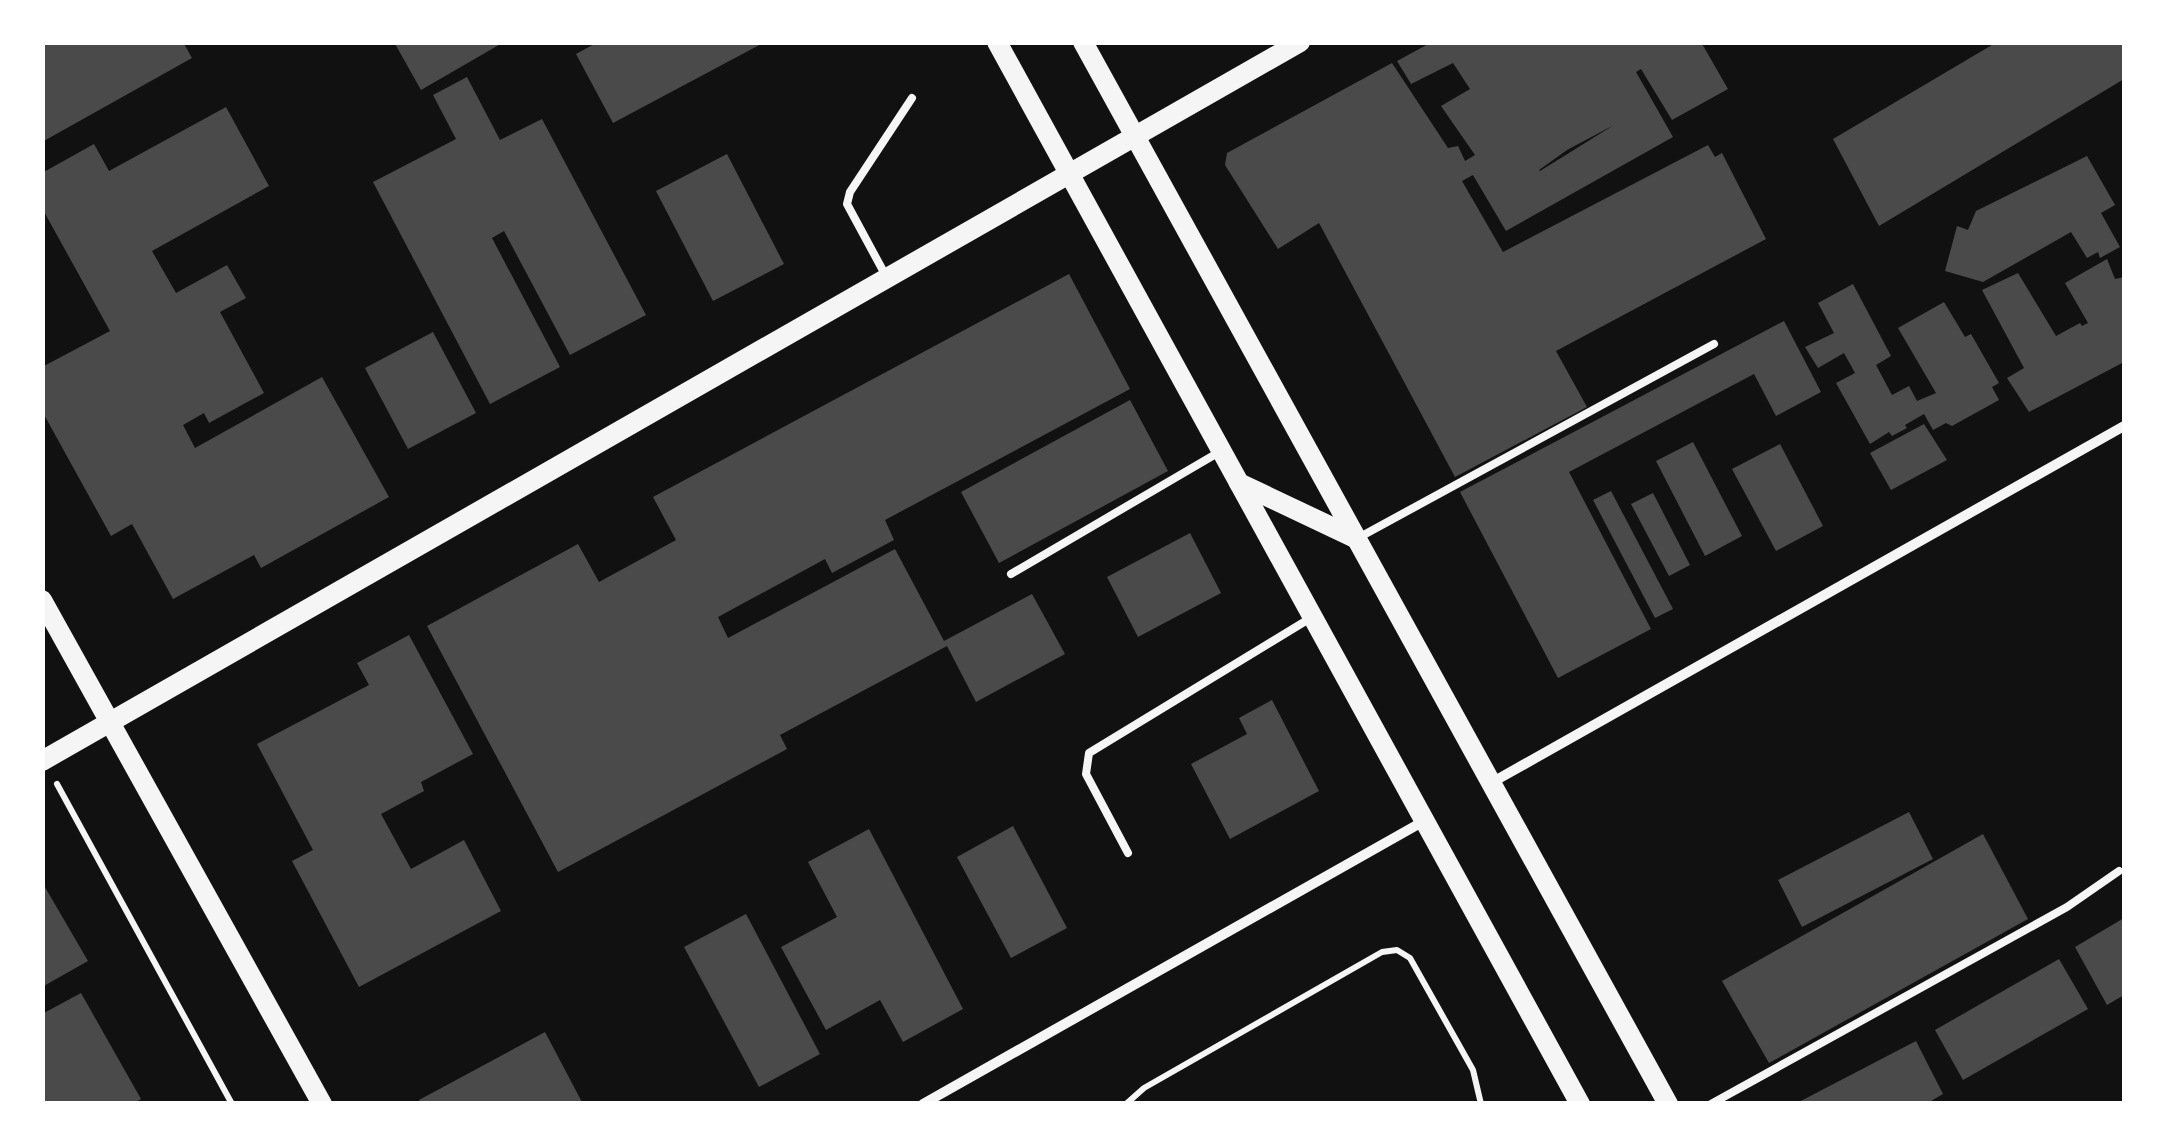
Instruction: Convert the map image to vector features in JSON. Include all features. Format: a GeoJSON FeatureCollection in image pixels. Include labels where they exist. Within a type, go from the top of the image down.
{"type":"FeatureCollection","features":[{"type":"Feature","properties":{"kind":"main road"},"geometry":{"type":"LineString","coordinates":[[997,42],[1580,1104]]}},
{"type":"Feature","properties":{"kind":"main road"},"geometry":{"type":"LineString","coordinates":[[1083,42],[1668,1104]]}},
{"type":"Feature","properties":{"kind":"main road"},"geometry":{"type":"LineString","coordinates":[[42,761],[1300,42]]}},
{"type":"Feature","properties":{"kind":"main road"},"geometry":{"type":"LineString","coordinates":[[1239,482],[1357,539]]}},
{"type":"Feature","properties":{"kind":"main road"},"geometry":{"type":"LineString","coordinates":[[42,600],[322,1104]]}},
{"type":"Feature","properties":{"kind":"street"},"geometry":{"type":"LineString","coordinates":[[1491,782],[2124,426]]}},
{"type":"Feature","properties":{"kind":"street"},"geometry":{"type":"LineString","coordinates":[[923,1104],[1424,820]]}},
{"type":"Feature","properties":{"kind":"lane"},"geometry":{"type":"LineString","coordinates":[[887,278],[847,204],[850,192],[912,98]]}},
{"type":"Feature","properties":{"kind":"lane"},"geometry":{"type":"LineString","coordinates":[[1357,539],[1714,344]]}},
{"type":"Feature","properties":{"kind":"lane"},"geometry":{"type":"LineString","coordinates":[[1010,574],[1221,451]]}},
{"type":"Feature","properties":{"kind":"lane"},"geometry":{"type":"LineString","coordinates":[[1128,853],[1086,774],[1089,753],[1312,616]]}},
{"type":"Feature","properties":{"kind":"lane"},"geometry":{"type":"LineString","coordinates":[[1711,1104],[2066,907],[2120,871]]}},
{"type":"Feature","properties":{"kind":"path"},"geometry":{"type":"LineString","coordinates":[[70,808],[232,1104]]}},
{"type":"Feature","properties":{"kind":"path"},"geometry":{"type":"LineString","coordinates":[[1126,1104],[1144,1088],[1382,952],[1397,950],[1410,958],[1473,1070],[1481,1104]]}},
{"type":"Feature","properties":{"kind":"building"},"geometry":{"type":"Polygon","coordinates":[[[42,42],[183,42],[192,58],[42,142],[42,42]]]}},
{"type":"Feature","properties":{"kind":"building"},"geometry":{"type":"Polygon","coordinates":[[[394,42],[504,42],[421,90],[394,42]]]}},
{"type":"Feature","properties":{"kind":"building"},"geometry":{"type":"Polygon","coordinates":[[[598,42],[765,42],[613,123],[576,54],[598,42]]]}},
{"type":"Feature","properties":{"kind":"building"},"geometry":{"type":"Polygon","coordinates":[[[1432,42],[1701,42],[1728,89],[1672,120],[1641,69],[1636,72],[1673,137],[1506,231],[1473,175],[1462,181],[1503,252],[1708,145],[1715,157],[1722,153],[1766,239],[1556,351],[1587,407],[1455,477],[1319,223],[1278,249],[1225,165],[1227,153],[1392,63],[1448,148],[1458,146],[1465,161],[1475,155],[1441,106],[1470,89],[1453,63],[1411,84],[1397,61],[1432,42]],[[1614,125],[1567,150],[1540,171],[1614,125]]]}},
{"type":"Feature","properties":{"kind":"building"},"geometry":{"type":"Polygon","coordinates":[[[1997,42],[2124,42],[2124,79],[1879,226],[1833,139],[1997,42]]]}},
{"type":"Feature","properties":{"kind":"building"},"geometry":{"type":"Polygon","coordinates":[[[467,77],[500,140],[542,119],[646,315],[570,355],[504,231],[492,238],[560,367],[490,404],[373,182],[456,139],[433,95],[467,77]]]}},
{"type":"Feature","properties":{"kind":"building"},"geometry":{"type":"Polygon","coordinates":[[[226,107],[269,186],[152,251],[176,293],[227,265],[246,298],[220,312],[264,393],[209,423],[204,413],[183,425],[195,448],[322,377],[389,497],[261,568],[254,555],[173,599],[132,524],[111,536],[42,411],[42,367],[110,331],[42,208],[42,173],[94,144],[109,171],[226,107]]]}},
{"type":"Feature","properties":{"kind":"building"},"geometry":{"type":"Polygon","coordinates":[[[727,154],[784,264],[713,301],[656,191],[727,154]]]}},
{"type":"Feature","properties":{"kind":"building"},"geometry":{"type":"Polygon","coordinates":[[[2087,156],[2115,205],[2101,213],[2120,247],[2100,258],[2098,252],[2087,258],[2071,232],[1983,282],[1945,271],[1957,226],[1968,230],[1976,211],[2087,156]]]}},
{"type":"Feature","properties":{"kind":"building"},"geometry":{"type":"Polygon","coordinates":[[[2107,259],[2115,279],[2124,277],[2124,362],[2029,412],[2007,378],[2024,368],[1982,290],[2018,273],[2056,336],[2080,323],[2088,323],[2065,283],[2107,259]]]}},
{"type":"Feature","properties":{"kind":"building"},"geometry":{"type":"Polygon","coordinates":[[[1069,274],[1130,389],[885,520],[894,540],[832,573],[825,559],[718,617],[728,638],[895,549],[944,641],[1032,594],[1065,654],[976,702],[947,646],[780,735],[787,749],[558,872],[427,626],[578,544],[599,582],[676,540],[653,497],[1069,274]]]}},
{"type":"Feature","properties":{"kind":"building"},"geometry":{"type":"Polygon","coordinates":[[[1853,284],[1891,356],[1876,365],[1892,395],[1909,386],[1917,401],[1936,393],[1898,328],[1944,302],[1965,337],[1971,334],[1999,383],[1992,387],[1999,400],[1952,426],[1946,423],[1933,430],[1924,414],[1905,425],[1907,428],[1892,436],[1889,432],[1870,444],[1836,383],[1855,373],[1844,353],[1818,368],[1805,347],[1834,333],[1818,303],[1853,284]]]}},
{"type":"Feature","properties":{"kind":"building"},"geometry":{"type":"Polygon","coordinates":[[[1784,321],[1821,392],[1776,416],[1754,374],[1569,472],[1651,629],[1558,678],[1460,492],[1784,321]]]}},
{"type":"Feature","properties":{"kind":"building"},"geometry":{"type":"Polygon","coordinates":[[[433,332],[476,413],[408,449],[365,368],[433,332]]]}},
{"type":"Feature","properties":{"kind":"building"},"geometry":{"type":"Polygon","coordinates":[[[1130,400],[1168,471],[999,563],[961,492],[1130,400]]]}},
{"type":"Feature","properties":{"kind":"building"},"geometry":{"type":"Polygon","coordinates":[[[1924,424],[1947,460],[1891,490],[1870,453],[1924,424]]]}},
{"type":"Feature","properties":{"kind":"building"},"geometry":{"type":"Polygon","coordinates":[[[1693,442],[1742,536],[1705,556],[1656,461],[1693,442]]]}},
{"type":"Feature","properties":{"kind":"building"},"geometry":{"type":"Polygon","coordinates":[[[1780,444],[1823,526],[1776,551],[1732,469],[1780,444]]]}},
{"type":"Feature","properties":{"kind":"building"},"geometry":{"type":"Polygon","coordinates":[[[1611,491],[1673,609],[1655,618],[1593,500],[1611,491]]]}},
{"type":"Feature","properties":{"kind":"building"},"geometry":{"type":"Polygon","coordinates":[[[1653,493],[1690,565],[1669,576],[1631,504],[1653,493]]]}},
{"type":"Feature","properties":{"kind":"building"},"geometry":{"type":"Polygon","coordinates":[[[1190,533],[1221,593],[1138,637],[1107,577],[1190,533]]]}},
{"type":"Feature","properties":{"kind":"building"},"geometry":{"type":"Polygon","coordinates":[[[409,635],[473,754],[421,782],[424,791],[381,814],[411,869],[464,840],[501,911],[359,987],[292,861],[313,850],[257,744],[369,685],[357,663],[409,635]]]}},
{"type":"Feature","properties":{"kind":"building"},"geometry":{"type":"Polygon","coordinates":[[[1272,700],[1319,791],[1230,839],[1191,764],[1247,734],[1239,718],[1272,700]]]}},
{"type":"Feature","properties":{"kind":"building"},"geometry":{"type":"Polygon","coordinates":[[[1909,812],[1933,859],[1802,927],[1778,880],[1909,812]]]}},
{"type":"Feature","properties":{"kind":"building"},"geometry":{"type":"Polygon","coordinates":[[[1013,826],[1067,928],[1011,958],[957,857],[1013,826]]]}},
{"type":"Feature","properties":{"kind":"building"},"geometry":{"type":"Polygon","coordinates":[[[869,829],[963,1009],[903,1042],[880,1000],[826,1030],[781,947],[837,917],[808,862],[869,829]]]}},
{"type":"Feature","properties":{"kind":"building"},"geometry":{"type":"Polygon","coordinates":[[[1983,834],[2028,919],[1769,1063],[1722,981],[1983,834]]]}},
{"type":"Feature","properties":{"kind":"building"},"geometry":{"type":"Polygon","coordinates":[[[42,882],[88,961],[42,987],[42,882]]]}},
{"type":"Feature","properties":{"kind":"building"},"geometry":{"type":"Polygon","coordinates":[[[746,914],[820,1054],[759,1087],[684,947],[746,914]]]}},
{"type":"Feature","properties":{"kind":"building"},"geometry":{"type":"Polygon","coordinates":[[[2124,918],[2124,995],[2107,1005],[2075,947],[2124,918]]]}},
{"type":"Feature","properties":{"kind":"building"},"geometry":{"type":"Polygon","coordinates":[[[2059,959],[2088,1009],[1963,1080],[1935,1030],[2059,959]]]}},
{"type":"Feature","properties":{"kind":"building"},"geometry":{"type":"Polygon","coordinates":[[[81,993],[141,1099],[133,1104],[42,1104],[42,1014],[81,993]]]}},
{"type":"Feature","properties":{"kind":"building"},"geometry":{"type":"Polygon","coordinates":[[[545,1032],[583,1104],[421,1104],[419,1100],[545,1032]]]}},
{"type":"Feature","properties":{"kind":"building"},"geometry":{"type":"Polygon","coordinates":[[[1916,1041],[1943,1094],[1926,1104],[1795,1104],[1916,1041]]]}}]}
